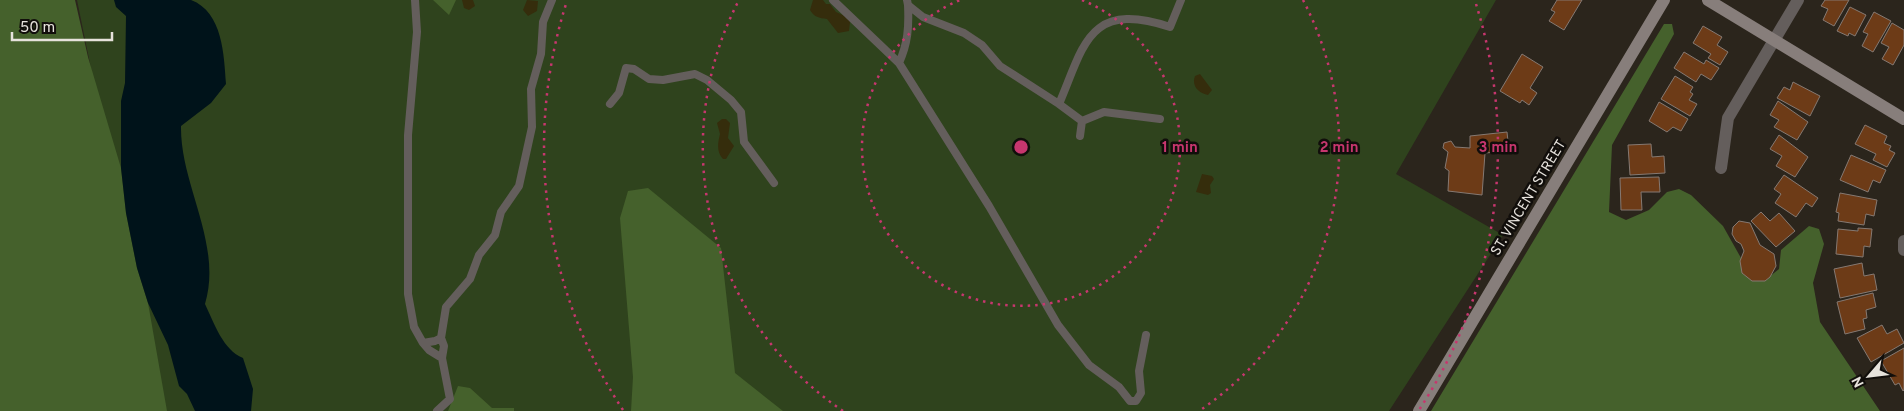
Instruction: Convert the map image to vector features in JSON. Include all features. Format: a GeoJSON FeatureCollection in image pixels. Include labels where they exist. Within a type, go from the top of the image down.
{"type":"FeatureCollection","features":[{"type":"Feature","properties":{"kind":"main road","name":"ST. VINCENT STREET"},"geometry":{"type":"LineString","coordinates":[[1419,411],[1664,0]]}},
{"type":"Feature","properties":{"kind":"main road"},"geometry":{"type":"LineString","coordinates":[[1708,0],[1904,119]]}},
{"type":"Feature","properties":{"kind":"street"},"geometry":{"type":"LineString","coordinates":[[1720,168],[1728,118],[1798,0]]}},
{"type":"Feature","properties":{"kind":"street"},"geometry":{"type":"LineString","coordinates":[[1904,240],[1904,250]]}},
{"type":"Feature","properties":{"kind":"lane"},"geometry":{"type":"LineString","coordinates":[[415,0],[417,32],[408,136],[408,285],[414,327],[429,350],[442,358]]}},
{"type":"Feature","properties":{"kind":"lane"},"geometry":{"type":"LineString","coordinates":[[437,411],[450,399],[442,358],[444,346],[441,338],[446,307],[470,279],[479,255],[495,235],[501,212],[519,186],[532,127],[531,89],[540,54],[543,22],[552,0]]}},
{"type":"Feature","properties":{"kind":"lane"},"geometry":{"type":"LineString","coordinates":[[833,0],[900,63],[989,206],[1058,325],[1089,365],[1119,387],[1130,402],[1136,401],[1141,393],[1139,372],[1146,335]]}},
{"type":"Feature","properties":{"kind":"lane"},"geometry":{"type":"LineString","coordinates":[[1059,104],[1082,44],[1095,25],[1110,14],[1126,12],[1144,13],[1170,27],[1181,0]]}},
{"type":"Feature","properties":{"kind":"lane"},"geometry":{"type":"LineString","coordinates":[[900,63],[907,47],[909,27],[907,3]]}},
{"type":"Feature","properties":{"kind":"lane"},"geometry":{"type":"LineString","coordinates":[[907,3],[923,17],[964,33],[982,46],[1000,66],[1082,121]]}},
{"type":"Feature","properties":{"kind":"lane"},"geometry":{"type":"LineString","coordinates":[[610,104],[620,93],[626,68],[634,69],[649,80],[663,80],[694,74],[707,80],[731,100],[741,112],[744,142],[774,183]]}},
{"type":"Feature","properties":{"kind":"lane"},"geometry":{"type":"LineString","coordinates":[[1082,121],[1104,112],[1160,119]]}},
{"type":"Feature","properties":{"kind":"lane"},"geometry":{"type":"LineString","coordinates":[[1080,136],[1082,121]]}},
{"type":"Feature","properties":{"kind":"lane"},"geometry":{"type":"LineString","coordinates":[[423,343],[441,338]]}},
{"type":"Feature","properties":{"kind":"green space"},"geometry":{"type":"Polygon","coordinates":[[[0,0],[75,0],[88,57],[121,168],[126,213],[137,268],[148,303],[167,411],[0,411],[0,0]]]}},
{"type":"Feature","properties":{"kind":"green space"},"geometry":{"type":"Polygon","coordinates":[[[77,0],[1496,0],[1396,174],[1503,235],[1389,411],[161,411],[77,0]]]}},
{"type":"Feature","properties":{"kind":"green space"},"geometry":{"type":"Polygon","coordinates":[[[433,0],[456,0],[449,15],[433,0]]]}},
{"type":"Feature","properties":{"kind":"green space"},"geometry":{"type":"Polygon","coordinates":[[[1664,24],[1672,24],[1674,34],[1612,145],[1609,212],[1626,220],[1649,210],[1667,192],[1679,189],[1691,195],[1723,226],[1741,258],[1769,277],[1779,269],[1781,250],[1809,226],[1819,229],[1824,244],[1813,283],[1820,322],[1880,411],[1431,411],[1664,24]]]}},
{"type":"Feature","properties":{"kind":"green space"},"geometry":{"type":"Polygon","coordinates":[[[648,188],[721,248],[735,373],[783,411],[631,411],[633,377],[620,218],[628,191],[648,188]]]}},
{"type":"Feature","properties":{"kind":"green space"},"geometry":{"type":"Polygon","coordinates":[[[458,386],[470,388],[492,408],[514,408],[514,411],[448,411],[458,386]]]}},
{"type":"Feature","properties":{"kind":"sand"},"geometry":{"type":"Polygon","coordinates":[[[462,0],[473,0],[475,6],[469,10],[464,8],[462,0]]]}},
{"type":"Feature","properties":{"kind":"sand"},"geometry":{"type":"Polygon","coordinates":[[[527,0],[538,1],[537,11],[528,16],[523,10],[527,0]]]}},
{"type":"Feature","properties":{"kind":"sand"},"geometry":{"type":"Polygon","coordinates":[[[813,0],[823,0],[826,4],[830,4],[836,12],[847,17],[850,22],[849,31],[838,33],[827,19],[819,18],[813,14],[810,10],[813,0]]]}},
{"type":"Feature","properties":{"kind":"sand"},"geometry":{"type":"Polygon","coordinates":[[[1200,74],[1212,90],[1208,95],[1199,91],[1195,86],[1195,76],[1200,74]]]}},
{"type":"Feature","properties":{"kind":"sand"},"geometry":{"type":"Polygon","coordinates":[[[722,119],[726,119],[730,123],[728,138],[734,146],[726,159],[723,159],[718,150],[720,134],[717,123],[722,119]]]}},
{"type":"Feature","properties":{"kind":"sand"},"geometry":{"type":"Polygon","coordinates":[[[1202,174],[1212,176],[1214,179],[1210,185],[1211,193],[1208,195],[1196,192],[1202,174]]]}},
{"type":"Feature","properties":{"kind":"shaded area"},"geometry":{"type":"Polygon","coordinates":[[[114,0],[191,0],[202,6],[210,14],[220,36],[226,84],[211,103],[181,126],[182,148],[209,259],[209,282],[205,304],[225,342],[230,349],[243,358],[253,389],[251,411],[195,411],[187,394],[179,386],[168,345],[148,303],[137,268],[126,213],[121,168],[121,101],[125,83],[126,16],[116,7],[114,0]]]}},
{"type":"Feature","properties":{"kind":"building"},"geometry":{"type":"Polygon","coordinates":[[[1557,0],[1582,0],[1564,30],[1549,21],[1555,12],[1551,10],[1557,0]]]}},
{"type":"Feature","properties":{"kind":"building"},"geometry":{"type":"Polygon","coordinates":[[[1825,0],[1849,0],[1834,26],[1823,20],[1828,9],[1821,6],[1825,0]]]}},
{"type":"Feature","properties":{"kind":"building"},"geometry":{"type":"Polygon","coordinates":[[[1850,7],[1866,15],[1855,36],[1849,33],[1848,36],[1837,31],[1850,7]]]}},
{"type":"Feature","properties":{"kind":"building"},"geometry":{"type":"Polygon","coordinates":[[[1874,12],[1891,21],[1873,52],[1862,46],[1868,34],[1863,32],[1874,12]]]}},
{"type":"Feature","properties":{"kind":"building"},"geometry":{"type":"Polygon","coordinates":[[[1892,23],[1904,30],[1904,45],[1893,65],[1882,59],[1889,47],[1881,43],[1892,23]]]}},
{"type":"Feature","properties":{"kind":"building"},"geometry":{"type":"Polygon","coordinates":[[[1703,26],[1722,37],[1717,45],[1728,52],[1720,65],[1708,58],[1711,54],[1693,43],[1703,26]]]}},
{"type":"Feature","properties":{"kind":"building"},"geometry":{"type":"Polygon","coordinates":[[[1684,52],[1704,64],[1706,60],[1719,68],[1711,80],[1701,74],[1696,82],[1674,68],[1684,52]]]}},
{"type":"Feature","properties":{"kind":"building"},"geometry":{"type":"Polygon","coordinates":[[[1522,54],[1543,67],[1530,88],[1537,93],[1529,105],[1522,100],[1520,103],[1500,91],[1522,54]]]}},
{"type":"Feature","properties":{"kind":"building"},"geometry":{"type":"Polygon","coordinates":[[[1675,76],[1693,87],[1690,92],[1693,94],[1689,100],[1697,104],[1690,116],[1661,99],[1675,76]]]}},
{"type":"Feature","properties":{"kind":"building"},"geometry":{"type":"Polygon","coordinates":[[[1793,82],[1820,96],[1810,116],[1777,98],[1784,87],[1790,90],[1793,82]]]}},
{"type":"Feature","properties":{"kind":"building"},"geometry":{"type":"Polygon","coordinates":[[[1778,101],[1808,122],[1797,140],[1774,127],[1779,120],[1770,115],[1778,101]]]}},
{"type":"Feature","properties":{"kind":"building"},"geometry":{"type":"Polygon","coordinates":[[[1659,102],[1688,119],[1681,131],[1673,127],[1667,132],[1649,121],[1659,102]]]}},
{"type":"Feature","properties":{"kind":"building"},"geometry":{"type":"Polygon","coordinates":[[[1865,125],[1887,136],[1884,143],[1891,146],[1889,150],[1895,153],[1887,167],[1873,160],[1876,154],[1855,144],[1865,125]]]}},
{"type":"Feature","properties":{"kind":"building"},"geometry":{"type":"Polygon","coordinates":[[[1507,132],[1509,151],[1485,153],[1482,195],[1448,191],[1449,171],[1445,168],[1448,152],[1443,148],[1444,143],[1451,141],[1455,147],[1470,148],[1470,136],[1507,132]]]}},
{"type":"Feature","properties":{"kind":"building"},"geometry":{"type":"Polygon","coordinates":[[[1779,135],[1808,157],[1795,177],[1776,166],[1782,156],[1770,149],[1779,135]]]}},
{"type":"Feature","properties":{"kind":"building"},"geometry":{"type":"Polygon","coordinates":[[[1651,144],[1652,157],[1664,156],[1665,173],[1630,175],[1628,145],[1651,144]]]}},
{"type":"Feature","properties":{"kind":"building"},"geometry":{"type":"Polygon","coordinates":[[[1851,155],[1886,170],[1880,183],[1873,180],[1868,192],[1840,180],[1851,155]]]}},
{"type":"Feature","properties":{"kind":"building"},"geometry":{"type":"Polygon","coordinates":[[[1784,175],[1818,198],[1812,207],[1806,203],[1796,217],[1775,203],[1781,194],[1774,189],[1784,175]]]}},
{"type":"Feature","properties":{"kind":"building"},"geometry":{"type":"Polygon","coordinates":[[[1659,177],[1660,192],[1641,192],[1642,210],[1621,210],[1620,178],[1659,177]]]}},
{"type":"Feature","properties":{"kind":"building"},"geometry":{"type":"Polygon","coordinates":[[[1840,193],[1877,200],[1874,216],[1866,214],[1864,225],[1838,221],[1839,213],[1836,212],[1840,193]]]}},
{"type":"Feature","properties":{"kind":"building"},"geometry":{"type":"Polygon","coordinates":[[[1761,212],[1770,221],[1779,213],[1795,231],[1776,247],[1751,221],[1761,212]]]}},
{"type":"Feature","properties":{"kind":"building"},"geometry":{"type":"Polygon","coordinates":[[[1739,221],[1750,223],[1760,245],[1774,254],[1776,266],[1770,277],[1765,281],[1752,281],[1742,273],[1740,261],[1744,251],[1741,244],[1736,241],[1732,234],[1733,227],[1739,221]]]}},
{"type":"Feature","properties":{"kind":"building"},"geometry":{"type":"Polygon","coordinates":[[[1858,228],[1872,229],[1870,247],[1864,246],[1863,257],[1836,254],[1838,229],[1858,231],[1858,228]]]}},
{"type":"Feature","properties":{"kind":"building"},"geometry":{"type":"Polygon","coordinates":[[[1862,263],[1864,276],[1874,274],[1877,290],[1840,298],[1834,269],[1862,263]]]}},
{"type":"Feature","properties":{"kind":"building"},"geometry":{"type":"Polygon","coordinates":[[[1873,293],[1876,307],[1866,310],[1867,318],[1863,319],[1865,329],[1845,334],[1837,302],[1873,293]]]}},
{"type":"Feature","properties":{"kind":"building"},"geometry":{"type":"Polygon","coordinates":[[[1882,325],[1887,334],[1897,329],[1904,343],[1871,362],[1857,338],[1882,325]]]}},
{"type":"Feature","properties":{"kind":"building"},"geometry":{"type":"Polygon","coordinates":[[[1904,348],[1903,391],[1899,383],[1895,385],[1881,361],[1904,348]]]}}]}
